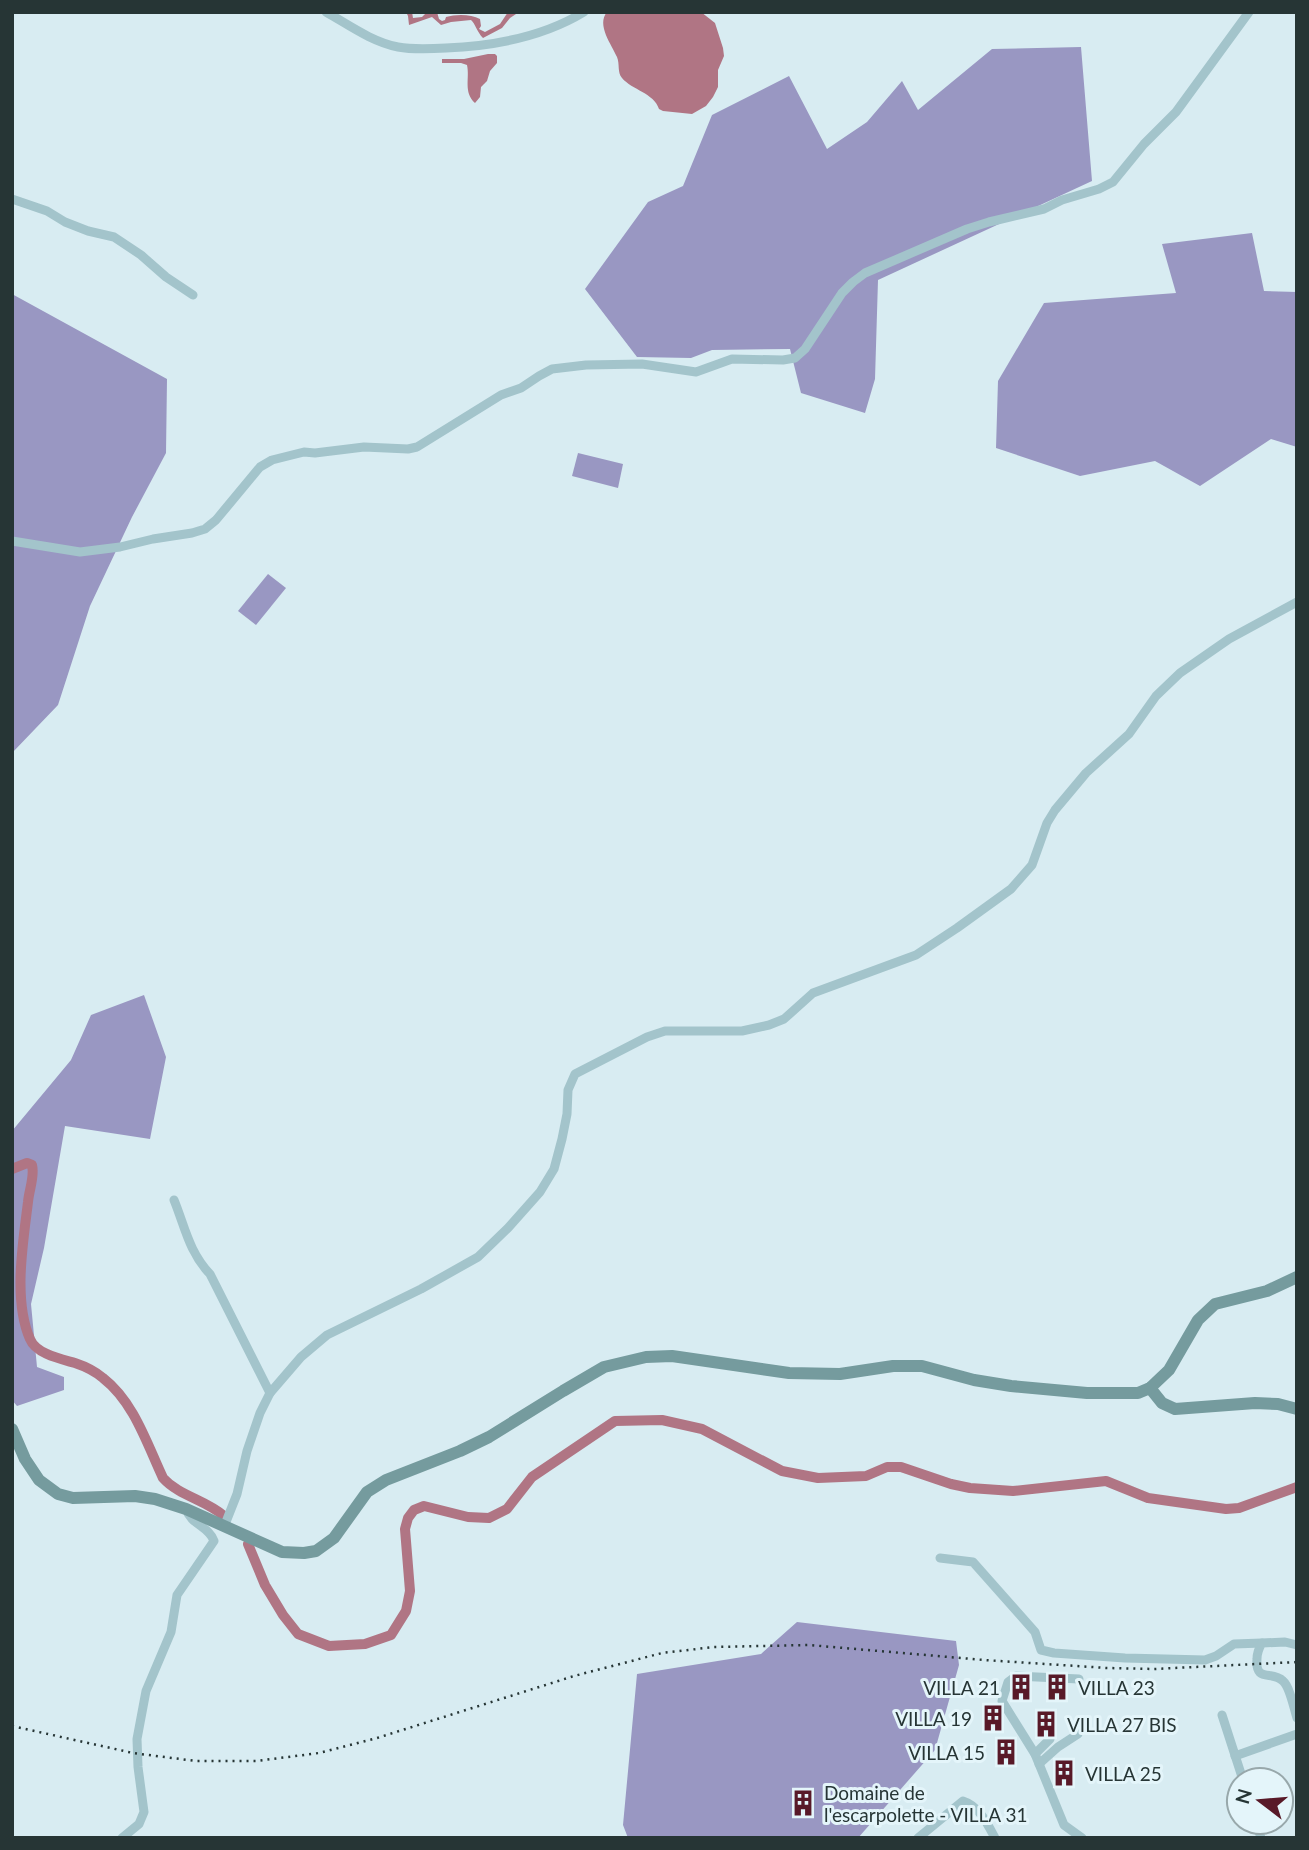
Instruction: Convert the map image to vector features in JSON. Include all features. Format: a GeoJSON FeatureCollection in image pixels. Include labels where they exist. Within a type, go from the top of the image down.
{"type":"FeatureCollection","features":[{"type":"Feature","properties":{"kind":"street"},"geometry":{"type":"LineString","coordinates":[[326,12],[382,42],[398,47],[425,49],[504,42],[565,23],[584,12]]}},
{"type":"Feature","properties":{"kind":"street"},"geometry":{"type":"LineString","coordinates":[[12,541],[80,552],[120,547],[205,529],[216,520],[260,467],[272,460],[304,452],[364,447],[417,447],[501,395],[521,388],[552,369],[586,365],[642,364],[696,372],[732,359],[772,361],[794,358],[805,349],[842,293],[865,273],[967,229],[1044,209],[1113,182],[1144,144],[1176,112],[1249,12]]}},
{"type":"Feature","properties":{"kind":"street"},"geometry":{"type":"LineString","coordinates":[[12,199],[47,211],[88,231],[114,237],[193,295]]}},
{"type":"Feature","properties":{"kind":"street"},"geometry":{"type":"LineString","coordinates":[[224,1527],[237,1494],[247,1451],[270,1393],[301,1357],[327,1335],[421,1289],[478,1257],[508,1228],[540,1192],[554,1169],[567,1114],[568,1090],[575,1074],[647,1037],[665,1031],[742,1031],[769,1025],[784,1019],[813,993],[916,955],[1011,889],[1032,865],[1047,823],[1055,810],[1086,773],[1129,734],[1156,696],[1180,673],[1229,639],[1297,602]]}},
{"type":"Feature","properties":{"kind":"street"},"geometry":{"type":"LineString","coordinates":[[174,1199],[188,1242],[210,1274],[270,1393]]}},
{"type":"Feature","properties":{"kind":"street"},"geometry":{"type":"LineString","coordinates":[[12,1429],[39,1480],[58,1494],[73,1498],[135,1496],[155,1499],[186,1509],[282,1552],[300,1554],[316,1551],[334,1538],[367,1492],[386,1480],[489,1437],[604,1367],[646,1357],[672,1356],[789,1373],[840,1374],[892,1366],[922,1366],[1012,1386],[1087,1393],[1138,1393],[1150,1388],[1169,1370],[1198,1320],[1215,1304],[1266,1291],[1297,1277]]}},
{"type":"Feature","properties":{"kind":"street"},"geometry":{"type":"LineString","coordinates":[[1150,1388],[1162,1403],[1175,1409],[1255,1403],[1278,1404],[1297,1409]]}},
{"type":"Feature","properties":{"kind":"street"},"geometry":{"type":"LineString","coordinates":[[122,1838],[139,1824],[144,1812],[137,1739],[146,1691],[171,1632],[177,1595],[214,1541],[212,1533],[189,1518],[186,1509]]}},
{"type":"Feature","properties":{"kind":"street"},"geometry":{"type":"LineString","coordinates":[[940,1558],[973,1562],[1035,1632],[1041,1650],[1125,1658],[1205,1660],[1234,1644],[1297,1644]]}},
{"type":"Feature","properties":{"kind":"street"},"geometry":{"type":"LineString","coordinates":[[1262,1643],[1259,1646],[1257,1670],[1261,1674],[1283,1680],[1297,1718]]}},
{"type":"Feature","properties":{"kind":"street"},"geometry":{"type":"LineString","coordinates":[[1078,1836],[1064,1825],[1037,1759],[1002,1701],[1008,1682],[1016,1676],[1079,1679]]}},
{"type":"Feature","properties":{"kind":"street"},"geometry":{"type":"LineString","coordinates":[[1222,1715],[1238,1766]]}},
{"type":"Feature","properties":{"kind":"street"},"geometry":{"type":"LineString","coordinates":[[1037,1759],[1050,1739],[1051,1731]]}},
{"type":"Feature","properties":{"kind":"street"},"geometry":{"type":"LineString","coordinates":[[1037,1759],[1078,1734]]}},
{"type":"Feature","properties":{"kind":"street"},"geometry":{"type":"LineString","coordinates":[[1235,1756],[1297,1734]]}},
{"type":"Feature","properties":{"kind":"street"},"geometry":{"type":"LineString","coordinates":[[918,1838],[963,1801],[973,1804],[995,1838]]}},
{"type":"Feature","properties":{"kind":"shaded area"},"geometry":{"type":"Polygon","coordinates":[[[406,12],[412,12],[413,18],[422,17],[427,12],[437,12],[442,21],[450,16],[472,16],[480,19],[479,29],[485,32],[500,24],[508,12],[519,12],[502,28],[483,38],[471,20],[441,25],[432,17],[409,25],[406,12]]]}},
{"type":"Feature","properties":{"kind":"shaded area"},"geometry":{"type":"Polygon","coordinates":[[[607,12],[701,12],[715,23],[724,56],[718,70],[718,87],[706,106],[692,114],[663,111],[648,95],[626,82],[620,76],[617,57],[604,29],[607,12]]]}},
{"type":"Feature","properties":{"kind":"shaded area"},"geometry":{"type":"Polygon","coordinates":[[[1081,47],[1092,181],[878,280],[875,379],[865,413],[801,393],[790,349],[712,350],[691,358],[637,357],[585,289],[648,202],[683,186],[712,115],[789,76],[827,149],[867,122],[902,81],[918,110],[992,49],[1081,47]]]}},
{"type":"Feature","properties":{"kind":"shaded area"},"geometry":{"type":"Polygon","coordinates":[[[488,54],[497,56],[497,63],[481,87],[480,97],[475,103],[468,90],[467,65],[442,63],[442,59],[464,59],[488,54]]]}},
{"type":"Feature","properties":{"kind":"shaded area"},"geometry":{"type":"Polygon","coordinates":[[[1252,233],[1264,291],[1297,292],[1297,447],[1271,439],[1200,486],[1155,461],[1080,476],[996,448],[998,381],[1044,303],[1176,293],[1162,244],[1252,233]]]}},
{"type":"Feature","properties":{"kind":"shaded area"},"geometry":{"type":"Polygon","coordinates":[[[12,294],[167,379],[166,453],[90,606],[58,705],[12,753],[12,294]]]}},
{"type":"Feature","properties":{"kind":"shaded area"},"geometry":{"type":"Polygon","coordinates":[[[578,453],[623,464],[618,488],[572,476],[578,453]]]}},
{"type":"Feature","properties":{"kind":"shaded area"},"geometry":{"type":"Polygon","coordinates":[[[268,574],[286,588],[256,625],[238,611],[268,574]]]}},
{"type":"Feature","properties":{"kind":"shaded area"},"geometry":{"type":"Polygon","coordinates":[[[144,995],[166,1057],[150,1139],[65,1126],[44,1248],[31,1304],[37,1367],[64,1377],[64,1390],[17,1406],[12,1400],[12,1131],[71,1060],[91,1015],[144,995]]]}},
{"type":"Feature","properties":{"kind":"shaded area"},"geometry":{"type":"Polygon","coordinates":[[[797,1622],[956,1641],[959,1665],[935,1750],[858,1838],[628,1838],[623,1825],[637,1674],[761,1654],[797,1622]]]}},
{"type":"Feature","properties":{"kind":"waterway"},"geometry":{"type":"LineString","coordinates":[[12,1169],[27,1163],[32,1165],[33,1169],[22,1253],[21,1289],[25,1324],[33,1344],[43,1352],[82,1366],[103,1378],[131,1411],[163,1478],[224,1516]]}},
{"type":"Feature","properties":{"kind":"waterway"},"geometry":{"type":"LineString","coordinates":[[248,1544],[265,1585],[298,1634],[329,1646],[365,1644],[391,1635],[406,1611],[410,1591],[405,1529],[414,1510],[424,1506],[468,1517],[489,1518],[507,1509],[532,1477],[615,1421],[662,1420],[702,1429],[782,1471],[818,1478],[866,1476],[887,1467],[901,1467],[951,1484],[1013,1491],[1106,1481],[1148,1498],[1226,1509],[1239,1508],[1297,1487]]}},
{"type":"Feature","properties":{"kind":"railway"},"geometry":{"type":"LineString","coordinates":[[12,1726],[133,1753],[196,1761],[256,1761],[319,1753],[377,1738],[574,1676],[662,1653],[714,1647],[809,1645],[1107,1668],[1154,1669],[1297,1662]]}},
{"type":"Feature","properties":{"kind":"place","name":"VILLA 21"},"geometry":{"type":"Point","coordinates":[1021,1687]}},
{"type":"Feature","properties":{"kind":"place","name":"VILLA 23"},"geometry":{"type":"Point","coordinates":[1057,1687]}},
{"type":"Feature","properties":{"kind":"place","name":"VILLA 19"},"geometry":{"type":"Point","coordinates":[993,1718]}},
{"type":"Feature","properties":{"kind":"place","name":"VILLA 27 BIS"},"geometry":{"type":"Point","coordinates":[1046,1724]}},
{"type":"Feature","properties":{"kind":"place","name":"VILLA 15"},"geometry":{"type":"Point","coordinates":[1006,1752]}},
{"type":"Feature","properties":{"kind":"place","name":"VILLA 25"},"geometry":{"type":"Point","coordinates":[1064,1773]}},
{"type":"Feature","properties":{"kind":"place","name":"Domaine de l'escarpolette - VILLA 31"},"geometry":{"type":"Point","coordinates":[803,1803]}}]}
